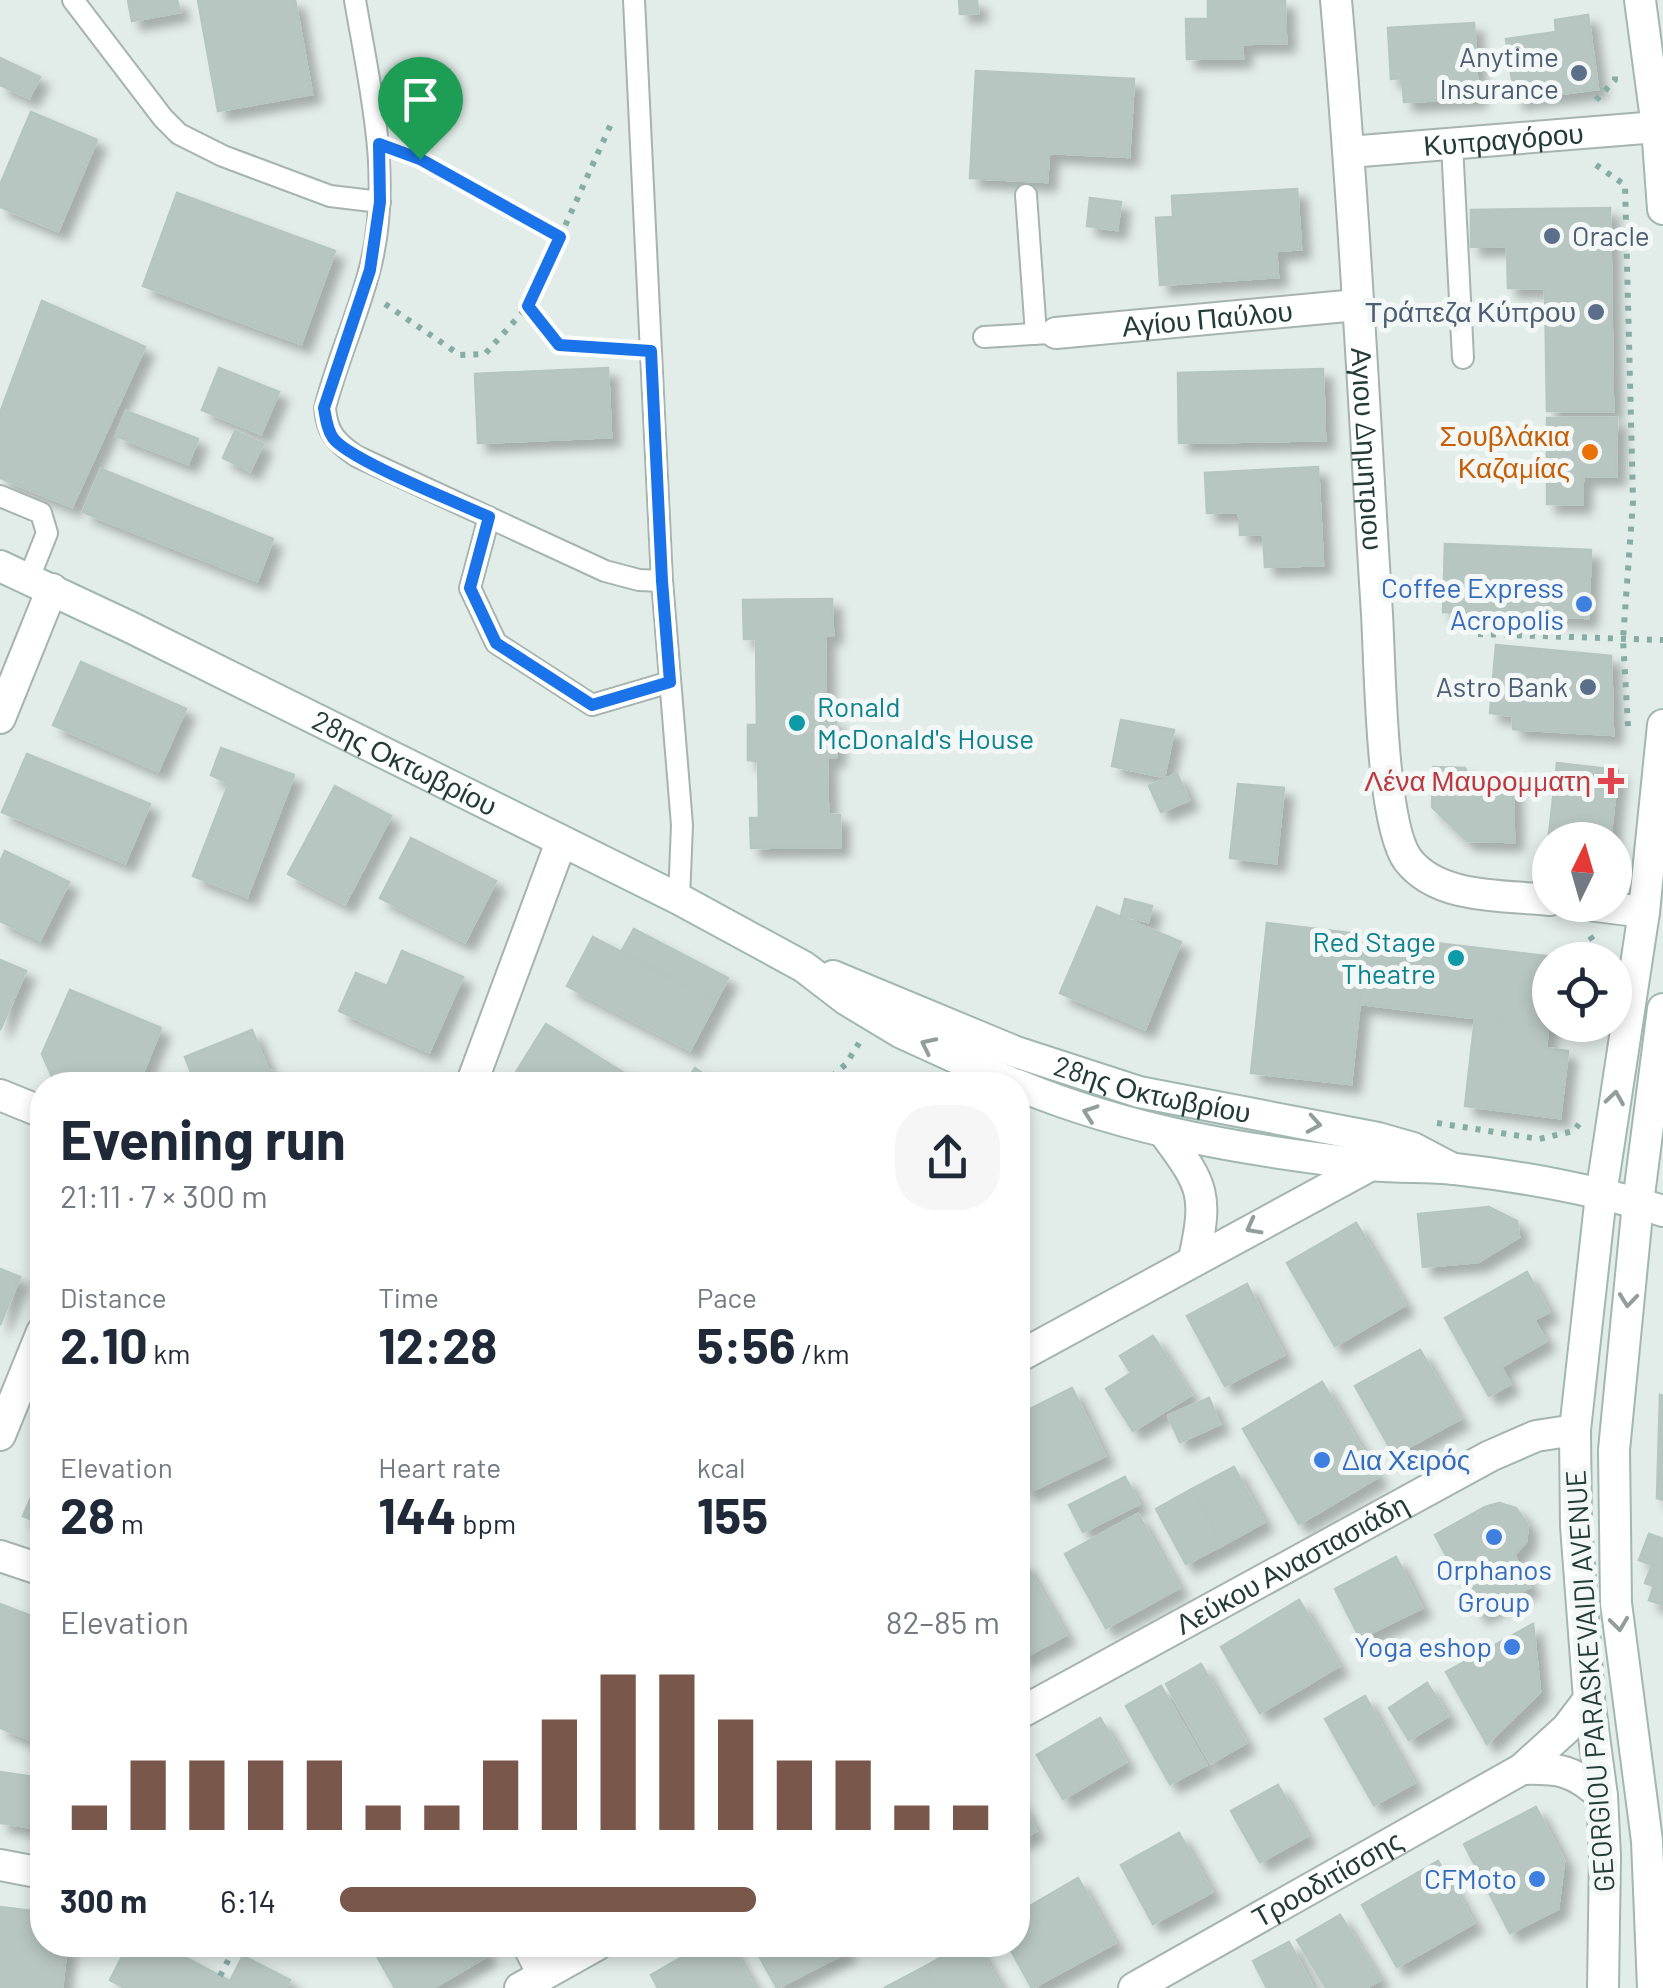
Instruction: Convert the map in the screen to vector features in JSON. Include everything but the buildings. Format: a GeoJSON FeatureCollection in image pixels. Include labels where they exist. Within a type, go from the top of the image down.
{"type":"FeatureCollection","features":[{"type":"Feature","properties":{"kind":"street","name":"Αγιου Δημητριου"},"geometry":{"type":"LineString","coordinates":[[1336,0],[1350,152],[1384,739],[1397,840],[1407,858],[1436,884],[1532,897]]}},
{"type":"Feature","properties":{"kind":"street"},"geometry":{"type":"LineString","coordinates":[[1640,0],[1657,127],[1663,209]]}},
{"type":"Feature","properties":{"kind":"street","name":"Κυπραγόρου"},"geometry":{"type":"LineString","coordinates":[[1350,152],[1657,127]]}},
{"type":"Feature","properties":{"kind":"street","name":"Αγίου Παύλου"},"geometry":{"type":"LineString","coordinates":[[1046,334],[1357,305]]}},
{"type":"Feature","properties":{"kind":"street","name":"28ης Οκτωβρίου"},"geometry":{"type":"LineString","coordinates":[[0,566],[679,899],[804,967],[846,1000],[990,1072]]}},
{"type":"Feature","properties":{"kind":"street"},"geometry":{"type":"LineString","coordinates":[[0,718],[40,583]]}},
{"type":"Feature","properties":{"kind":"street","name":"GEORGIOU PARASKEVAIDI AVENUE"},"geometry":{"type":"LineString","coordinates":[[1604,1988],[1606,1856],[1576,1526],[1575,1430],[1601,1195],[1644,912],[1663,724]]}},
{"type":"Feature","properties":{"kind":"street"},"geometry":{"type":"LineString","coordinates":[[477,1072],[560,842]]}},
{"type":"Feature","properties":{"kind":"street"},"geometry":{"type":"LineString","coordinates":[[1632,910],[1644,912]]}},
{"type":"Feature","properties":{"kind":"street","name":"28ης Οκτωβρίου"},"geometry":{"type":"LineString","coordinates":[[804,967],[859,984],[946,1026],[1103,1081],[1139,1092],[1378,1138],[1413,1148],[1453,1169]]}},
{"type":"Feature","properties":{"kind":"street","name":"GEORGIOU PARASKEVAIDI AVENUE"},"geometry":{"type":"LineString","coordinates":[[1653,1988],[1648,1857],[1616,1602],[1614,1450],[1650,1207],[1663,1009]]}},
{"type":"Feature","properties":{"kind":"street","name":"28ης Οκτωβρίου"},"geometry":{"type":"LineString","coordinates":[[1030,1090],[1114,1121],[1166,1134],[1371,1165],[1453,1169],[1650,1207]]}},
{"type":"Feature","properties":{"kind":"street"},"geometry":{"type":"LineString","coordinates":[[0,1095],[30,1107]]}},
{"type":"Feature","properties":{"kind":"street"},"geometry":{"type":"LineString","coordinates":[[1166,1134],[1199,1182],[1202,1219],[1194,1259]]}},
{"type":"Feature","properties":{"kind":"street"},"geometry":{"type":"LineString","coordinates":[[1030,1350],[1371,1165]]}},
{"type":"Feature","properties":{"kind":"street"},"geometry":{"type":"LineString","coordinates":[[0,1436],[30,1362]]}},
{"type":"Feature","properties":{"kind":"street","name":"Λεύκου Αναστασιάδη"},"geometry":{"type":"LineString","coordinates":[[1030,1707],[1500,1451],[1536,1436],[1575,1430]]}},
{"type":"Feature","properties":{"kind":"street"},"geometry":{"type":"LineString","coordinates":[[0,1556],[30,1566]]}},
{"type":"Feature","properties":{"kind":"street","name":"Τροοδιτίσσης"},"geometry":{"type":"LineString","coordinates":[[1134,1988],[1522,1769],[1567,1728],[1589,1698]]}},
{"type":"Feature","properties":{"kind":"street"},"geometry":{"type":"LineString","coordinates":[[1522,1769],[1552,1768],[1573,1773],[1602,1796]]}},
{"type":"Feature","properties":{"kind":"street"},"geometry":{"type":"LineString","coordinates":[[0,1865],[30,1871]]}},
{"type":"Feature","properties":{"kind":"street"},"geometry":{"type":"LineString","coordinates":[[532,1981],[575,1957]]}},
{"type":"Feature","properties":{"kind":"lane"},"geometry":{"type":"LineString","coordinates":[[72,0],[179,134],[223,156],[330,196],[380,202]]}},
{"type":"Feature","properties":{"kind":"lane"},"geometry":{"type":"LineString","coordinates":[[355,0],[379,144],[380,202],[370,270],[324,408],[326,425],[335,441],[356,456],[604,571],[638,580],[662,581]]}},
{"type":"Feature","properties":{"kind":"lane"},"geometry":{"type":"LineString","coordinates":[[634,0],[662,581],[682,824],[679,899]]}},
{"type":"Feature","properties":{"kind":"lane"},"geometry":{"type":"LineString","coordinates":[[1452,144],[1462,358]]}},
{"type":"Feature","properties":{"kind":"lane"},"geometry":{"type":"LineString","coordinates":[[984,337],[1046,334],[1026,195]]}},
{"type":"Feature","properties":{"kind":"lane"},"geometry":{"type":"LineString","coordinates":[[0,496],[41,513],[46,533],[40,583]]}},
{"type":"Feature","properties":{"kind":"lane"},"geometry":{"type":"LineString","coordinates":[[489,517],[470,588],[496,643],[592,705],[670,682]]}},
{"type":"Feature","properties":{"kind":"path"},"geometry":{"type":"LineString","coordinates":[[1614,63],[1615,80],[1590,106],[1596,164],[1625,186],[1633,501],[1623,640],[1629,740]]}},
{"type":"Feature","properties":{"kind":"path"},"geometry":{"type":"LineString","coordinates":[[363,290],[460,355],[484,354],[528,306],[614,117]]}},
{"type":"Feature","properties":{"kind":"path"},"geometry":{"type":"LineString","coordinates":[[379,144],[420,159],[560,237]]}},
{"type":"Feature","properties":{"kind":"path"},"geometry":{"type":"LineString","coordinates":[[528,306],[559,345],[651,351]]}},
{"type":"Feature","properties":{"kind":"path"},"geometry":{"type":"LineString","coordinates":[[1478,634],[1663,640]]}},
{"type":"Feature","properties":{"kind":"path"},"geometry":{"type":"LineString","coordinates":[[837,1072],[846,1064],[875,1016]]}},
{"type":"Feature","properties":{"kind":"path"},"geometry":{"type":"LineString","coordinates":[[1423,1120],[1539,1139],[1574,1131],[1586,1113],[1612,1118]]}},
{"type":"Feature","properties":{"kind":"path"},"geometry":{"type":"LineString","coordinates":[[220,1976],[230,1957]]}},
{"type":"Feature","properties":{"kind":"place","name":"Anytime Insurance"},"geometry":{"type":"Point","coordinates":[1579,73]}},
{"type":"Feature","properties":{"kind":"place","name":"Oracle"},"geometry":{"type":"Point","coordinates":[1552,236]}},
{"type":"Feature","properties":{"kind":"place","name":"Τράπεζα Κύπρου"},"geometry":{"type":"Point","coordinates":[1596,312]}},
{"type":"Feature","properties":{"kind":"place","name":"Σουβλάκια Καζαμίας"},"geometry":{"type":"Point","coordinates":[1590,452]}},
{"type":"Feature","properties":{"kind":"place","name":"Coffee Express Acropolis"},"geometry":{"type":"Point","coordinates":[1584,604]}},
{"type":"Feature","properties":{"kind":"place","name":"Astro Bank"},"geometry":{"type":"Point","coordinates":[1588,687]}},
{"type":"Feature","properties":{"kind":"place","name":"Ronald McDonald's House"},"geometry":{"type":"Point","coordinates":[797,723]}},
{"type":"Feature","properties":{"kind":"place","name":"Λένα Μαυρομματη"},"geometry":{"type":"Point","coordinates":[1611,781]}},
{"type":"Feature","properties":{"kind":"place","name":"Red Stage Theatre"},"geometry":{"type":"Point","coordinates":[1456,958]}},
{"type":"Feature","properties":{"kind":"place","name":"Δια Χειρός"},"geometry":{"type":"Point","coordinates":[1322,1460]}},
{"type":"Feature","properties":{"kind":"place","name":"Orphanos Group"},"geometry":{"type":"Point","coordinates":[1494,1537]}},
{"type":"Feature","properties":{"kind":"place","name":"Yoga eshop"},"geometry":{"type":"Point","coordinates":[1512,1647]}},
{"type":"Feature","properties":{"kind":"place","name":"CFMoto"},"geometry":{"type":"Point","coordinates":[1537,1879]}},
{"type":"Feature","properties":{"kind":"route"},"geometry":{"type":"LineString","coordinates":[[379,144],[420,159],[560,237],[528,306],[559,345],[651,351],[670,682],[592,705],[496,643],[470,588],[489,517],[356,456],[335,441],[326,425],[324,408],[330,385],[370,270],[380,202],[379,144]]}}]}
